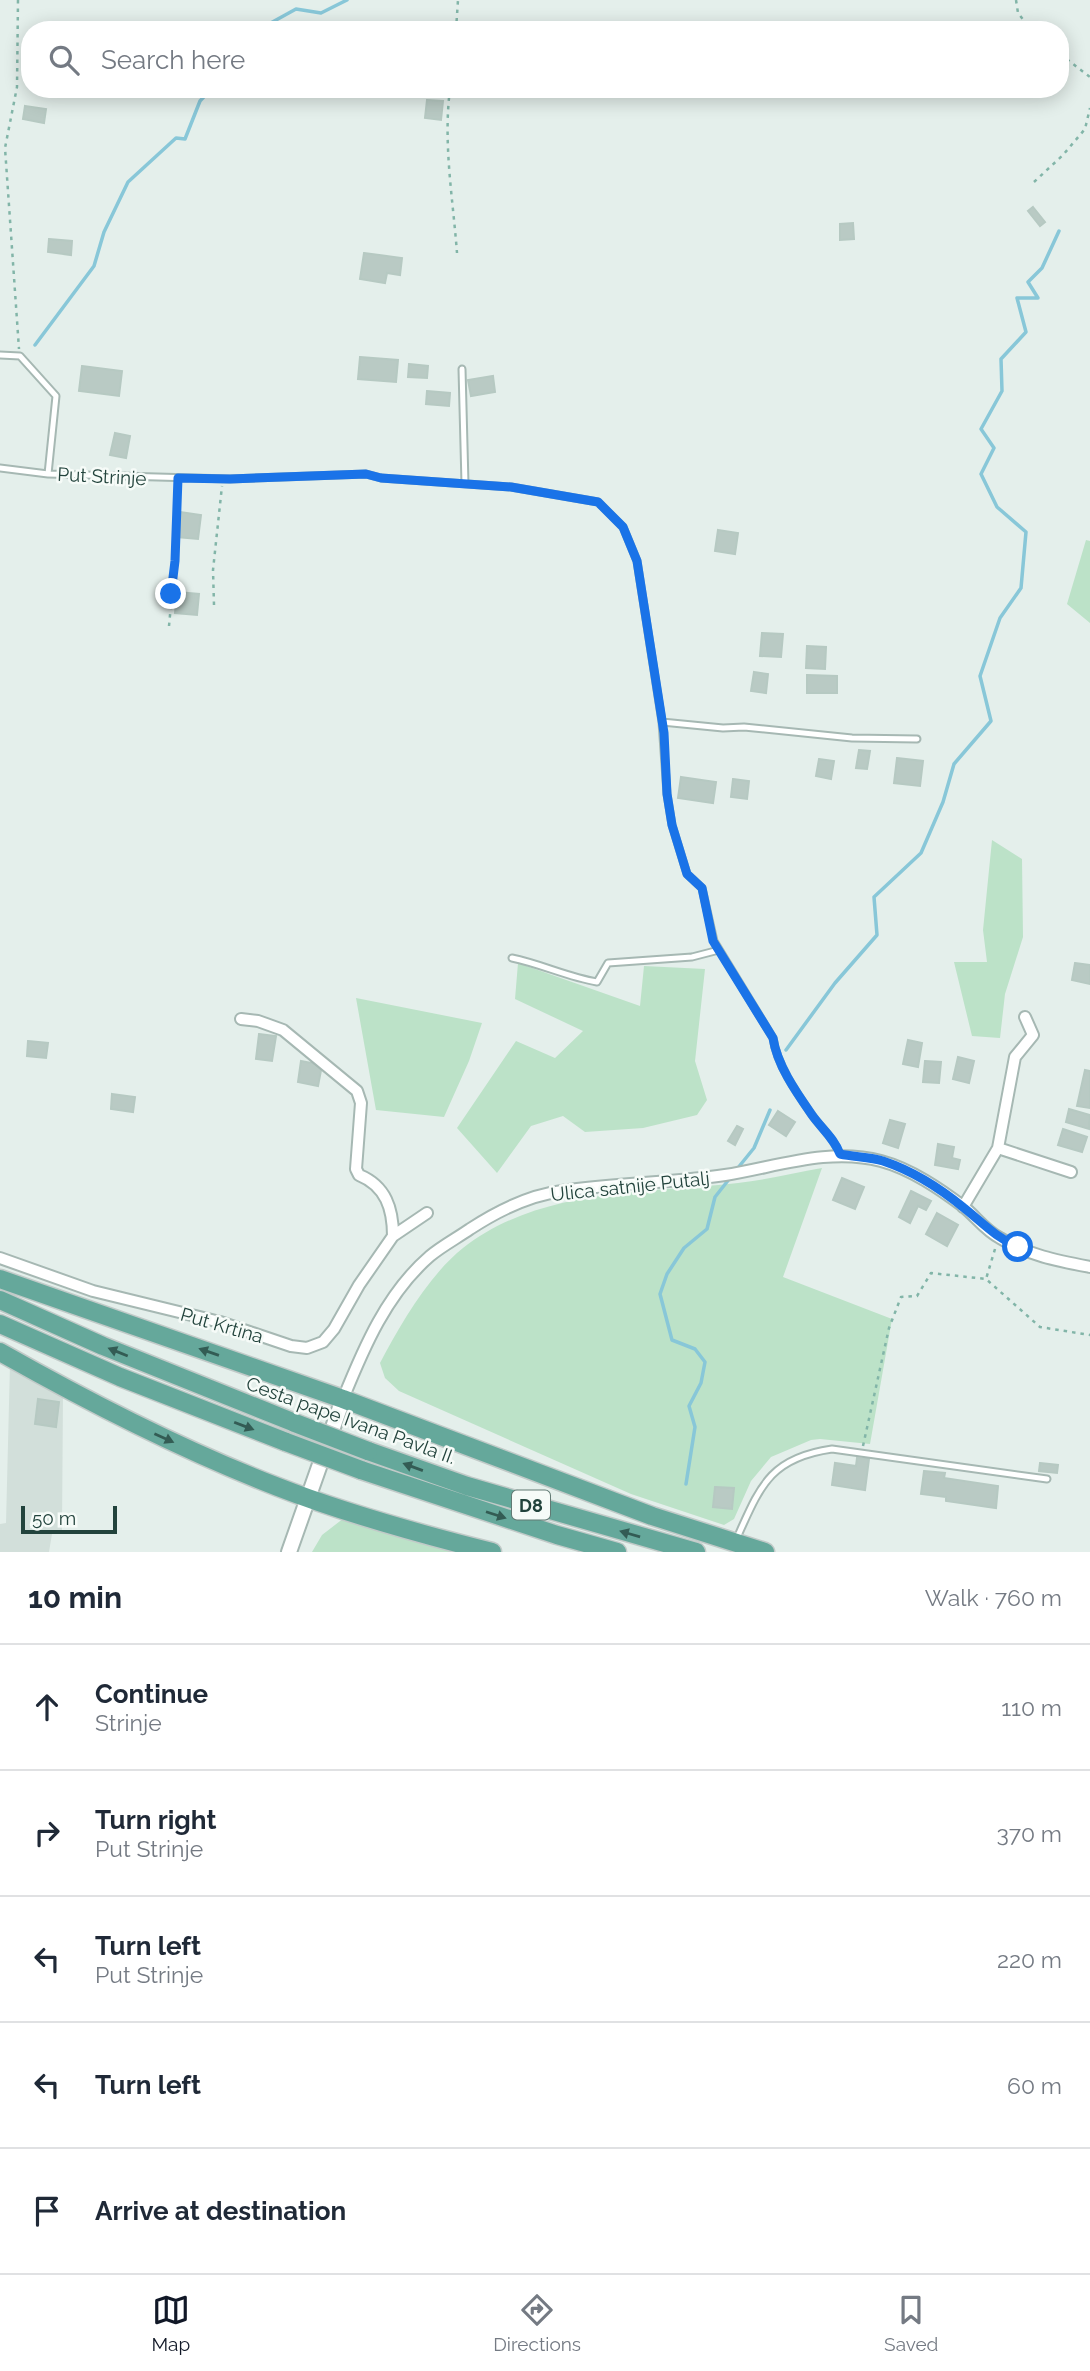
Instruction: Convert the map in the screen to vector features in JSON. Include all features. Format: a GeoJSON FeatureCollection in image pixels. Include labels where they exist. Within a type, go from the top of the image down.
{"type":"FeatureCollection","features":[{"type":"Feature","properties":{"kind":"main road"},"geometry":{"type":"LineString","coordinates":[[0,1279],[343,1399],[560,1483],[765,1552]]}},
{"type":"Feature","properties":{"kind":"main road","name":"Cesta pape Ivana Pavla II."},"geometry":{"type":"LineString","coordinates":[[0,1300],[103,1346],[368,1451],[492,1493],[696,1552]]}},
{"type":"Feature","properties":{"kind":"main road","name":"D8"},"geometry":{"type":"LineString","coordinates":[[0,1324],[120,1377],[361,1470],[557,1535],[617,1552]]}},
{"type":"Feature","properties":{"kind":"main road"},"geometry":{"type":"LineString","coordinates":[[0,1352],[156,1435],[309,1498],[423,1534],[492,1552]]}},
{"type":"Feature","properties":{"kind":"street"},"geometry":{"type":"LineString","coordinates":[[963,1207],[998,1147],[1015,1056],[1033,1035],[1025,1017]]}},
{"type":"Feature","properties":{"kind":"street"},"geometry":{"type":"LineString","coordinates":[[241,1019],[258,1021],[283,1030],[357,1091],[361,1103],[356,1169],[359,1175],[371,1180],[381,1190],[389,1204],[393,1218],[393,1236]]}},
{"type":"Feature","properties":{"kind":"street"},"geometry":{"type":"LineString","coordinates":[[998,1147],[1071,1172]]}},
{"type":"Feature","properties":{"kind":"street","name":"Ulica satnije Putalj"},"geometry":{"type":"LineString","coordinates":[[289,1552],[343,1399],[372,1333],[390,1303],[413,1273],[432,1255],[485,1219],[523,1202],[559,1191],[723,1175],[840,1154],[881,1161],[906,1170],[963,1207],[998,1238]]}},
{"type":"Feature","properties":{"kind":"street","name":"Put Krtina"},"geometry":{"type":"LineString","coordinates":[[0,1258],[93,1290],[220,1322],[291,1346],[307,1348],[323,1342],[334,1329],[359,1285],[393,1236],[427,1213]]}},
{"type":"Feature","properties":{"kind":"street"},"geometry":{"type":"LineString","coordinates":[[998,1238],[1054,1260],[1090,1267]]}},
{"type":"Feature","properties":{"kind":"lane"},"geometry":{"type":"LineString","coordinates":[[0,355],[20,356]]}},
{"type":"Feature","properties":{"kind":"lane","name":"Put Strinje"},"geometry":{"type":"LineString","coordinates":[[20,356],[56,396],[48,474],[222,479],[366,474],[381,478],[511,487],[598,502],[623,527],[637,561],[662,722],[667,794],[672,825],[687,874],[702,888],[713,941],[773,1038],[776,1056],[813,1116],[835,1142],[840,1154]]}},
{"type":"Feature","properties":{"kind":"lane"},"geometry":{"type":"LineString","coordinates":[[462,369],[466,484]]}},
{"type":"Feature","properties":{"kind":"lane"},"geometry":{"type":"LineString","coordinates":[[0,468],[48,474]]}},
{"type":"Feature","properties":{"kind":"lane"},"geometry":{"type":"LineString","coordinates":[[662,722],[852,738],[917,738]]}},
{"type":"Feature","properties":{"kind":"lane"},"geometry":{"type":"LineString","coordinates":[[512,958],[597,982],[608,963],[692,957],[719,950]]}},
{"type":"Feature","properties":{"kind":"lane"},"geometry":{"type":"LineString","coordinates":[[735,1543],[755,1497],[768,1478],[783,1464],[812,1452],[832,1449],[862,1452],[1047,1479]]}},
{"type":"Feature","properties":{"kind":"path"},"geometry":{"type":"LineString","coordinates":[[19,0],[17,87],[5,148],[20,356]]}},
{"type":"Feature","properties":{"kind":"path"},"geometry":{"type":"LineString","coordinates":[[457,21],[458,0]]}},
{"type":"Feature","properties":{"kind":"path"},"geometry":{"type":"LineString","coordinates":[[1016,0],[1018,13],[1024,21]]}},
{"type":"Feature","properties":{"kind":"path"},"geometry":{"type":"LineString","coordinates":[[1069,61],[1090,77]]}},
{"type":"Feature","properties":{"kind":"path"},"geometry":{"type":"LineString","coordinates":[[449,98],[447,140],[457,253]]}},
{"type":"Feature","properties":{"kind":"path"},"geometry":{"type":"LineString","coordinates":[[1034,182],[1063,155],[1085,129],[1090,108]]}},
{"type":"Feature","properties":{"kind":"path"},"geometry":{"type":"LineString","coordinates":[[169,626],[178,478]]}},
{"type":"Feature","properties":{"kind":"path"},"geometry":{"type":"LineString","coordinates":[[214,605],[213,570],[222,479]]}},
{"type":"Feature","properties":{"kind":"path"},"geometry":{"type":"LineString","coordinates":[[986,1279],[998,1238]]}},
{"type":"Feature","properties":{"kind":"path"},"geometry":{"type":"LineString","coordinates":[[862,1452],[889,1328],[901,1297],[917,1296],[931,1273],[986,1279],[1040,1327],[1090,1335]]}},
{"type":"Feature","properties":{"kind":"shaded area"},"geometry":{"type":"Polygon","coordinates":[[[10,1364],[63,1394],[62,1530],[52,1534],[49,1552],[0,1552],[0,1524],[6,1523],[10,1364]]]}},
{"type":"Feature","properties":{"kind":"green space"},"geometry":{"type":"Polygon","coordinates":[[[1086,540],[1090,541],[1090,623],[1067,604],[1086,540]]]}},
{"type":"Feature","properties":{"kind":"green space"},"geometry":{"type":"Polygon","coordinates":[[[992,840],[1022,859],[1023,937],[1005,994],[1000,1038],[972,1036],[954,962],[987,962],[983,930],[992,840]]]}},
{"type":"Feature","properties":{"kind":"green space"},"geometry":{"type":"Polygon","coordinates":[[[518,963],[640,1006],[644,966],[705,969],[695,1061],[707,1100],[697,1115],[643,1128],[585,1132],[563,1116],[531,1126],[497,1173],[457,1128],[516,1041],[555,1058],[583,1031],[515,999],[518,963]]]}},
{"type":"Feature","properties":{"kind":"green space"},"geometry":{"type":"Polygon","coordinates":[[[356,998],[482,1023],[469,1061],[444,1117],[376,1110],[356,998]]]}},
{"type":"Feature","properties":{"kind":"green space"},"geometry":{"type":"Polygon","coordinates":[[[822,1168],[783,1277],[892,1319],[870,1444],[811,1440],[771,1457],[751,1481],[734,1519],[724,1525],[631,1494],[399,1391],[385,1378],[380,1363],[427,1286],[450,1259],[493,1228],[525,1214],[595,1197],[748,1182],[822,1168]]]}},
{"type":"Feature","properties":{"kind":"green space"},"geometry":{"type":"Polygon","coordinates":[[[344,1518],[460,1552],[312,1552],[322,1535],[344,1518]]]}},
{"type":"Feature","properties":{"kind":"building"},"geometry":{"type":"Polygon","coordinates":[[[427,100],[443,101],[441,120],[425,118],[427,100]]]}},
{"type":"Feature","properties":{"kind":"building"},"geometry":{"type":"Polygon","coordinates":[[[25,106],[46,109],[44,123],[23,119],[25,106]]]}},
{"type":"Feature","properties":{"kind":"building"},"geometry":{"type":"Polygon","coordinates":[[[1033,207],[1045,222],[1040,226],[1028,211],[1033,207]]]}},
{"type":"Feature","properties":{"kind":"building"},"geometry":{"type":"Polygon","coordinates":[[[853,223],[854,239],[840,240],[840,224],[853,223]]]}},
{"type":"Feature","properties":{"kind":"building"},"geometry":{"type":"Polygon","coordinates":[[[49,239],[72,241],[71,255],[48,252],[49,239]]]}},
{"type":"Feature","properties":{"kind":"building"},"geometry":{"type":"Polygon","coordinates":[[[364,253],[402,258],[400,275],[387,273],[385,283],[360,279],[364,253]]]}},
{"type":"Feature","properties":{"kind":"building"},"geometry":{"type":"Polygon","coordinates":[[[360,357],[398,360],[396,382],[358,379],[360,357]]]}},
{"type":"Feature","properties":{"kind":"building"},"geometry":{"type":"Polygon","coordinates":[[[409,364],[428,366],[427,378],[408,377],[409,364]]]}},
{"type":"Feature","properties":{"kind":"building"},"geometry":{"type":"Polygon","coordinates":[[[82,366],[122,371],[119,396],[79,391],[82,366]]]}},
{"type":"Feature","properties":{"kind":"building"},"geometry":{"type":"Polygon","coordinates":[[[493,376],[495,392],[471,396],[468,380],[493,376]]]}},
{"type":"Feature","properties":{"kind":"building"},"geometry":{"type":"Polygon","coordinates":[[[427,391],[450,393],[449,406],[426,404],[427,391]]]}},
{"type":"Feature","properties":{"kind":"building"},"geometry":{"type":"Polygon","coordinates":[[[115,433],[130,436],[126,458],[110,455],[115,433]]]}},
{"type":"Feature","properties":{"kind":"building"},"geometry":{"type":"Polygon","coordinates":[[[180,512],[201,515],[198,539],[177,537],[180,512]]]}},
{"type":"Feature","properties":{"kind":"building"},"geometry":{"type":"Polygon","coordinates":[[[718,530],[738,533],[735,554],[715,551],[718,530]]]}},
{"type":"Feature","properties":{"kind":"building"},"geometry":{"type":"Polygon","coordinates":[[[177,592],[199,594],[197,615],[175,613],[177,592]]]}},
{"type":"Feature","properties":{"kind":"building"},"geometry":{"type":"Polygon","coordinates":[[[762,633],[783,634],[781,657],[760,656],[762,633]]]}},
{"type":"Feature","properties":{"kind":"building"},"geometry":{"type":"Polygon","coordinates":[[[807,646],[826,647],[825,669],[806,668],[807,646]]]}},
{"type":"Feature","properties":{"kind":"building"},"geometry":{"type":"Polygon","coordinates":[[[754,672],[768,674],[766,693],[751,691],[754,672]]]}},
{"type":"Feature","properties":{"kind":"building"},"geometry":{"type":"Polygon","coordinates":[[[807,675],[837,676],[837,693],[807,693],[807,675]]]}},
{"type":"Feature","properties":{"kind":"building"},"geometry":{"type":"Polygon","coordinates":[[[859,750],[870,751],[867,769],[856,768],[859,750]]]}},
{"type":"Feature","properties":{"kind":"building"},"geometry":{"type":"Polygon","coordinates":[[[897,758],[923,761],[920,786],[894,783],[897,758]]]}},
{"type":"Feature","properties":{"kind":"building"},"geometry":{"type":"Polygon","coordinates":[[[819,759],[834,761],[831,779],[816,776],[819,759]]]}},
{"type":"Feature","properties":{"kind":"building"},"geometry":{"type":"Polygon","coordinates":[[[681,777],[716,782],[713,803],[678,798],[681,777]]]}},
{"type":"Feature","properties":{"kind":"building"},"geometry":{"type":"Polygon","coordinates":[[[733,779],[749,781],[747,799],[731,797],[733,779]]]}},
{"type":"Feature","properties":{"kind":"building"},"geometry":{"type":"Polygon","coordinates":[[[1075,963],[1090,965],[1090,984],[1072,980],[1075,963]]]}},
{"type":"Feature","properties":{"kind":"building"},"geometry":{"type":"Polygon","coordinates":[[[259,1034],[276,1036],[272,1061],[256,1059],[259,1034]]]}},
{"type":"Feature","properties":{"kind":"building"},"geometry":{"type":"Polygon","coordinates":[[[908,1040],[922,1043],[918,1067],[903,1064],[908,1040]]]}},
{"type":"Feature","properties":{"kind":"building"},"geometry":{"type":"Polygon","coordinates":[[[28,1041],[48,1043],[46,1058],[27,1056],[28,1041]]]}},
{"type":"Feature","properties":{"kind":"building"},"geometry":{"type":"Polygon","coordinates":[[[958,1057],[974,1061],[969,1083],[953,1079],[958,1057]]]}},
{"type":"Feature","properties":{"kind":"building"},"geometry":{"type":"Polygon","coordinates":[[[301,1061],[322,1065],[318,1086],[298,1082],[301,1061]]]}},
{"type":"Feature","properties":{"kind":"building"},"geometry":{"type":"Polygon","coordinates":[[[925,1061],[941,1062],[939,1083],[923,1082],[925,1061]]]}},
{"type":"Feature","properties":{"kind":"building"},"geometry":{"type":"Polygon","coordinates":[[[1085,1070],[1090,1071],[1090,1108],[1077,1106],[1085,1070]]]}},
{"type":"Feature","properties":{"kind":"building"},"geometry":{"type":"Polygon","coordinates":[[[112,1094],[135,1097],[133,1112],[111,1109],[112,1094]]]}},
{"type":"Feature","properties":{"kind":"building"},"geometry":{"type":"Polygon","coordinates":[[[1069,1109],[1090,1115],[1089,1129],[1066,1122],[1069,1109]]]}},
{"type":"Feature","properties":{"kind":"building"},"geometry":{"type":"Polygon","coordinates":[[[778,1111],[795,1122],[786,1136],[769,1125],[778,1111]]]}},
{"type":"Feature","properties":{"kind":"building"},"geometry":{"type":"Polygon","coordinates":[[[890,1120],[905,1124],[898,1148],[883,1143],[890,1120]]]}},
{"type":"Feature","properties":{"kind":"building"},"geometry":{"type":"Polygon","coordinates":[[[737,1126],[743,1129],[735,1145],[728,1141],[737,1126]]]}},
{"type":"Feature","properties":{"kind":"building"},"geometry":{"type":"Polygon","coordinates":[[[1063,1129],[1087,1137],[1082,1152],[1058,1145],[1063,1129]]]}},
{"type":"Feature","properties":{"kind":"building"},"geometry":{"type":"Polygon","coordinates":[[[938,1144],[954,1147],[952,1158],[960,1160],[958,1169],[935,1165],[938,1144]]]}},
{"type":"Feature","properties":{"kind":"building"},"geometry":{"type":"Polygon","coordinates":[[[842,1178],[864,1187],[855,1209],[833,1200],[842,1178]]]}},
{"type":"Feature","properties":{"kind":"building"},"geometry":{"type":"Polygon","coordinates":[[[911,1191],[931,1201],[926,1210],[918,1206],[910,1223],[899,1217],[911,1191]]]}},
{"type":"Feature","properties":{"kind":"building"},"geometry":{"type":"Polygon","coordinates":[[[937,1213],[958,1225],[947,1246],[926,1234],[937,1213]]]}},
{"type":"Feature","properties":{"kind":"building"},"geometry":{"type":"Polygon","coordinates":[[[38,1399],[59,1402],[56,1427],[35,1424],[38,1399]]]}},
{"type":"Feature","properties":{"kind":"building"},"geometry":{"type":"Polygon","coordinates":[[[857,1458],[869,1459],[865,1490],[832,1485],[835,1463],[856,1466],[857,1458]]]}},
{"type":"Feature","properties":{"kind":"building"},"geometry":{"type":"Polygon","coordinates":[[[1040,1463],[1058,1465],[1057,1473],[1039,1471],[1040,1463]]]}},
{"type":"Feature","properties":{"kind":"building"},"geometry":{"type":"Polygon","coordinates":[[[924,1471],[945,1473],[944,1478],[998,1486],[996,1508],[946,1501],[946,1497],[921,1494],[924,1471]]]}},
{"type":"Feature","properties":{"kind":"building"},"geometry":{"type":"Polygon","coordinates":[[[715,1487],[734,1488],[732,1509],[713,1507],[715,1487]]]}},
{"type":"Feature","properties":{"kind":"waterway"},"geometry":{"type":"LineString","coordinates":[[274,21],[296,9],[321,13],[347,0]]}},
{"type":"Feature","properties":{"kind":"waterway"},"geometry":{"type":"LineString","coordinates":[[35,345],[94,266],[104,232],[128,182],[176,138],[185,139],[203,98]]}},
{"type":"Feature","properties":{"kind":"waterway"},"geometry":{"type":"LineString","coordinates":[[786,1050],[835,983],[877,935],[874,897],[921,853],[943,802],[954,764],[991,721],[980,676],[1000,618],[1021,588],[1026,532],[997,507],[981,474],[994,448],[981,429],[1002,391],[1001,359],[1026,332],[1017,298],[1038,298],[1028,282],[1042,268],[1059,231]]}},
{"type":"Feature","properties":{"kind":"waterway"},"geometry":{"type":"LineString","coordinates":[[737,1169],[754,1148],[770,1110]]}},
{"type":"Feature","properties":{"kind":"waterway"},"geometry":{"type":"LineString","coordinates":[[686,1484],[695,1427],[689,1406],[701,1383],[705,1362],[695,1349],[672,1340],[660,1294],[667,1274],[684,1248],[707,1229],[715,1197],[730,1178]]}},
{"type":"Feature","properties":{"kind":"route"},"geometry":{"type":"LineString","coordinates":[[171,594],[178,478],[230,479],[366,474],[381,478],[511,487],[598,502],[623,527],[637,561],[664,733],[667,794],[672,825],[687,874],[702,888],[713,941],[773,1038],[776,1056],[813,1116],[835,1142],[840,1154],[881,1161],[906,1170],[963,1207],[998,1238],[1018,1247]]}}]}
